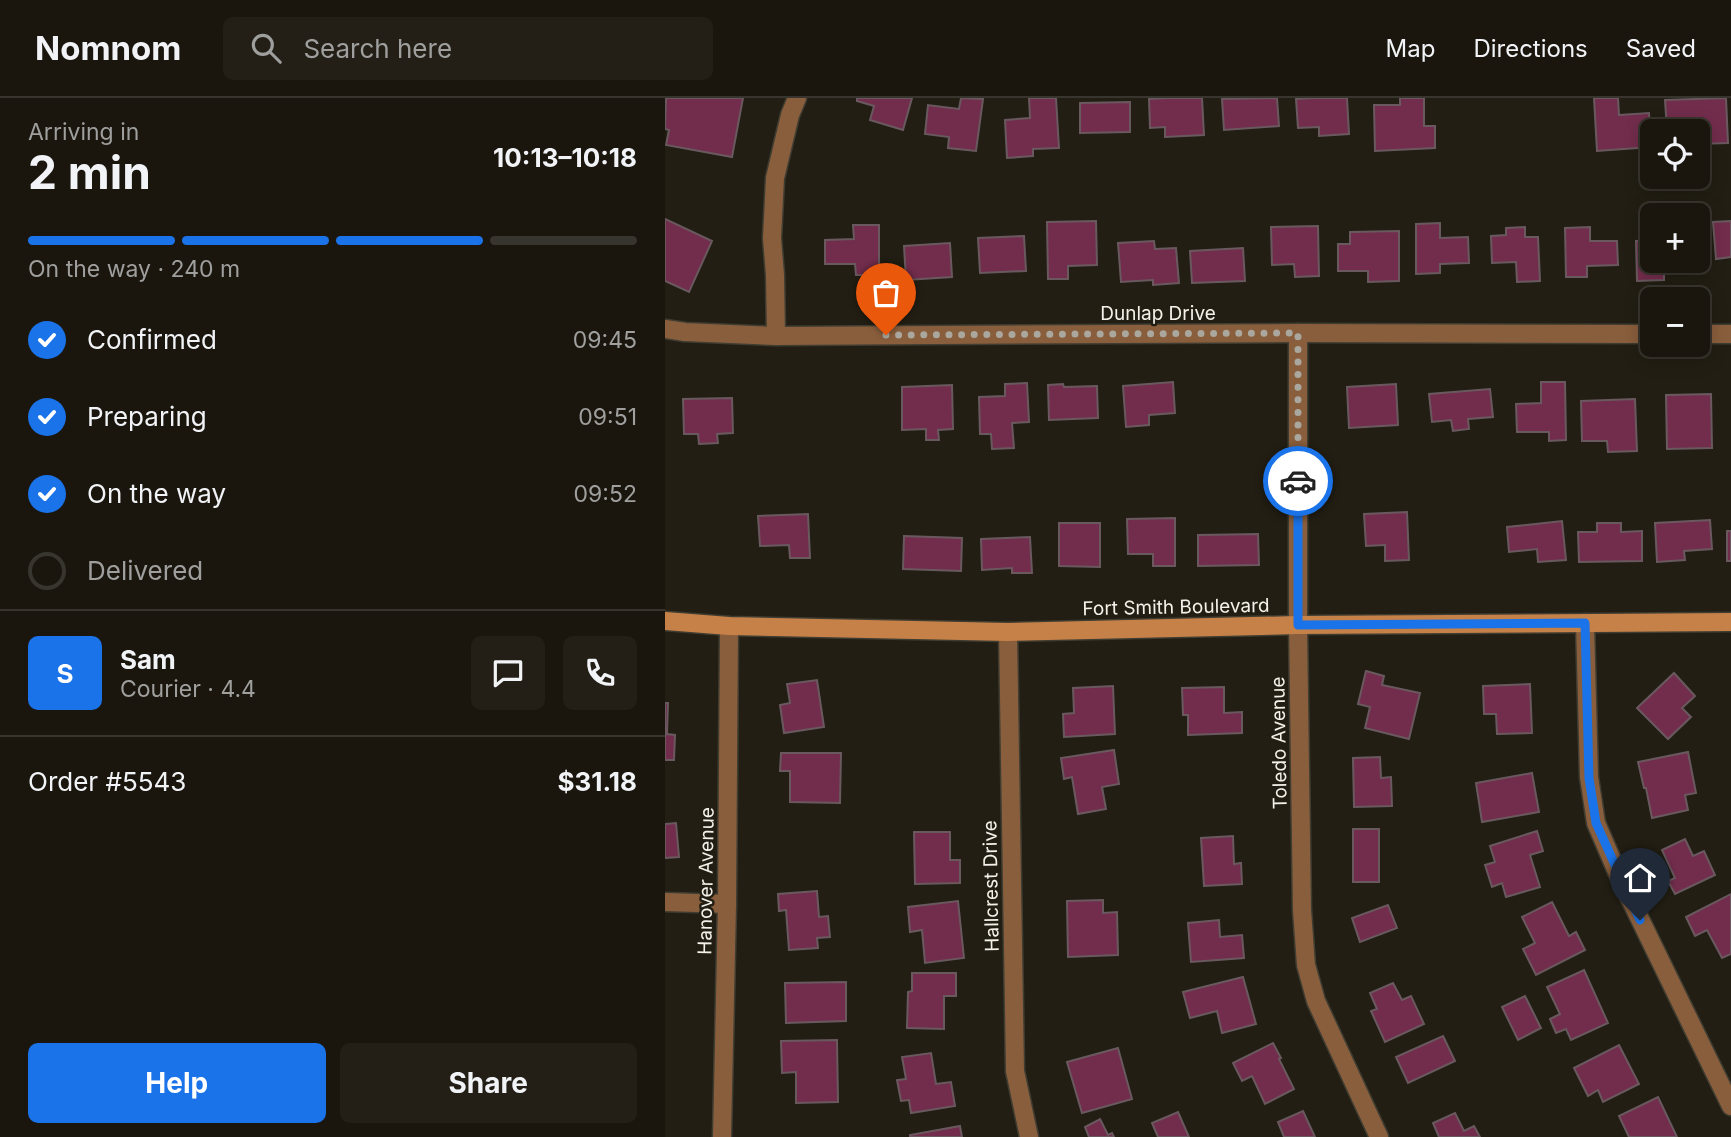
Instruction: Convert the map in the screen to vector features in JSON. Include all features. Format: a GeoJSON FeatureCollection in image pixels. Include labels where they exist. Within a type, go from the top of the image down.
{"type":"FeatureCollection","features":[{"type":"Feature","properties":{"kind":"street"},"geometry":{"type":"LineString","coordinates":[[776,336],[772,238],[775,178],[790,115],[797,98]]}},
{"type":"Feature","properties":{"kind":"street","name":"Dunlap Drive"},"geometry":{"type":"LineString","coordinates":[[665,329],[776,336],[1640,334]]}},
{"type":"Feature","properties":{"kind":"street","name":"Toledo Avenue"},"geometry":{"type":"LineString","coordinates":[[1298,333],[1298,625],[1302,910],[1306,965],[1316,1001],[1378,1137]]}},
{"type":"Feature","properties":{"kind":"street"},"geometry":{"type":"LineString","coordinates":[[1710,334],[1731,334]]}},
{"type":"Feature","properties":{"kind":"street","name":"Fort Smith Boulevard"},"geometry":{"type":"LineString","coordinates":[[665,621],[729,626],[1008,632],[1298,625],[1731,622]]}},
{"type":"Feature","properties":{"kind":"street"},"geometry":{"type":"LineString","coordinates":[[1585,623],[1589,778],[1596,823],[1618,874],[1731,1106]]}},
{"type":"Feature","properties":{"kind":"street","name":"Hanover Avenue"},"geometry":{"type":"LineString","coordinates":[[722,1137],[729,626]]}},
{"type":"Feature","properties":{"kind":"street","name":"Hallcrest Drive"},"geometry":{"type":"LineString","coordinates":[[1008,632],[1015,1072],[1029,1137]]}},
{"type":"Feature","properties":{"kind":"street"},"geometry":{"type":"LineString","coordinates":[[665,902],[727,904]]}},
{"type":"Feature","properties":{"kind":"building"},"geometry":{"type":"Polygon","coordinates":[[[666,98],[743,98],[732,157],[666,145],[669,130],[665,129],[666,98]]]}},
{"type":"Feature","properties":{"kind":"building"},"geometry":{"type":"Polygon","coordinates":[[[857,98],[912,98],[903,130],[870,120],[874,106],[857,101],[857,98]]]}},
{"type":"Feature","properties":{"kind":"building"},"geometry":{"type":"Polygon","coordinates":[[[961,98],[983,99],[976,151],[948,148],[949,137],[925,134],[928,105],[959,109],[961,98]]]}},
{"type":"Feature","properties":{"kind":"building"},"geometry":{"type":"Polygon","coordinates":[[[1029,98],[1056,98],[1059,148],[1033,149],[1033,156],[1007,158],[1005,120],[1030,118],[1029,98]]]}},
{"type":"Feature","properties":{"kind":"building"},"geometry":{"type":"Polygon","coordinates":[[[1202,98],[1204,135],[1165,137],[1165,127],[1150,128],[1149,99],[1202,98]]]}},
{"type":"Feature","properties":{"kind":"building"},"geometry":{"type":"Polygon","coordinates":[[[1277,98],[1279,126],[1224,130],[1222,99],[1277,98]]]}},
{"type":"Feature","properties":{"kind":"building"},"geometry":{"type":"Polygon","coordinates":[[[1347,98],[1349,134],[1319,136],[1319,127],[1298,128],[1296,99],[1347,98]]]}},
{"type":"Feature","properties":{"kind":"building"},"geometry":{"type":"Polygon","coordinates":[[[1400,98],[1424,98],[1424,126],[1435,126],[1435,148],[1375,151],[1374,105],[1400,105],[1400,98]]]}},
{"type":"Feature","properties":{"kind":"building"},"geometry":{"type":"Polygon","coordinates":[[[1594,98],[1618,98],[1619,115],[1649,113],[1649,119],[1640,119],[1640,148],[1597,151],[1594,98]]]}},
{"type":"Feature","properties":{"kind":"building"},"geometry":{"type":"Polygon","coordinates":[[[1726,98],[1728,143],[1710,144],[1710,119],[1666,119],[1665,100],[1726,98]]]}},
{"type":"Feature","properties":{"kind":"building"},"geometry":{"type":"Polygon","coordinates":[[[1130,102],[1130,132],[1080,133],[1080,103],[1130,102]]]}},
{"type":"Feature","properties":{"kind":"building"},"geometry":{"type":"Polygon","coordinates":[[[665,219],[712,241],[689,292],[665,281],[665,219]]]}},
{"type":"Feature","properties":{"kind":"building"},"geometry":{"type":"Polygon","coordinates":[[[1096,221],[1097,265],[1068,266],[1068,279],[1048,279],[1047,222],[1096,221]]]}},
{"type":"Feature","properties":{"kind":"building"},"geometry":{"type":"Polygon","coordinates":[[[1731,221],[1731,257],[1716,259],[1713,222],[1731,221]]]}},
{"type":"Feature","properties":{"kind":"building"},"geometry":{"type":"Polygon","coordinates":[[[1440,223],[1440,238],[1468,237],[1469,263],[1440,264],[1440,273],[1416,274],[1416,224],[1440,223]]]}},
{"type":"Feature","properties":{"kind":"building"},"geometry":{"type":"Polygon","coordinates":[[[853,225],[879,225],[879,275],[856,275],[855,264],[825,264],[825,240],[854,239],[853,225]]]}},
{"type":"Feature","properties":{"kind":"building"},"geometry":{"type":"Polygon","coordinates":[[[1318,226],[1319,276],[1295,277],[1294,264],[1272,265],[1271,227],[1318,226]]]}},
{"type":"Feature","properties":{"kind":"building"},"geometry":{"type":"Polygon","coordinates":[[[1525,227],[1525,237],[1538,237],[1540,281],[1517,282],[1516,262],[1492,263],[1491,236],[1506,235],[1506,228],[1525,227]]]}},
{"type":"Feature","properties":{"kind":"building"},"geometry":{"type":"Polygon","coordinates":[[[1590,227],[1590,241],[1617,241],[1618,265],[1587,266],[1587,277],[1566,277],[1565,228],[1590,227]]]}},
{"type":"Feature","properties":{"kind":"building"},"geometry":{"type":"Polygon","coordinates":[[[1399,231],[1399,281],[1368,282],[1368,271],[1338,271],[1338,244],[1350,244],[1350,232],[1399,231]]]}},
{"type":"Feature","properties":{"kind":"building"},"geometry":{"type":"Polygon","coordinates":[[[1024,236],[1026,271],[980,273],[978,238],[1024,236]]]}},
{"type":"Feature","properties":{"kind":"building"},"geometry":{"type":"Polygon","coordinates":[[[1154,241],[1155,249],[1176,248],[1179,283],[1153,285],[1153,280],[1121,282],[1118,243],[1154,241]]]}},
{"type":"Feature","properties":{"kind":"building"},"geometry":{"type":"Polygon","coordinates":[[[1636,241],[1640,241],[1640,273],[1664,273],[1664,280],[1637,281],[1636,241]]]}},
{"type":"Feature","properties":{"kind":"building"},"geometry":{"type":"Polygon","coordinates":[[[950,243],[952,277],[906,280],[904,246],[950,243]]]}},
{"type":"Feature","properties":{"kind":"building"},"geometry":{"type":"Polygon","coordinates":[[[1243,248],[1245,281],[1192,283],[1190,251],[1243,248]]]}},
{"type":"Feature","properties":{"kind":"building"},"geometry":{"type":"Polygon","coordinates":[[[1173,382],[1175,413],[1149,415],[1149,425],[1126,427],[1123,386],[1173,382]]]}},
{"type":"Feature","properties":{"kind":"building"},"geometry":{"type":"Polygon","coordinates":[[[1541,382],[1565,382],[1566,440],[1549,441],[1549,432],[1517,432],[1516,404],[1541,403],[1541,382]]]}},
{"type":"Feature","properties":{"kind":"building"},"geometry":{"type":"Polygon","coordinates":[[[1027,383],[1029,422],[1012,423],[1014,448],[992,449],[991,434],[980,434],[979,397],[1005,396],[1005,384],[1027,383]]]}},
{"type":"Feature","properties":{"kind":"building"},"geometry":{"type":"Polygon","coordinates":[[[1063,384],[1064,387],[1097,386],[1098,418],[1049,420],[1048,385],[1063,384]]]}},
{"type":"Feature","properties":{"kind":"building"},"geometry":{"type":"Polygon","coordinates":[[[1396,384],[1398,425],[1349,428],[1347,387],[1396,384]]]}},
{"type":"Feature","properties":{"kind":"building"},"geometry":{"type":"Polygon","coordinates":[[[952,385],[953,429],[938,430],[939,440],[926,440],[926,429],[902,430],[902,387],[952,385]]]}},
{"type":"Feature","properties":{"kind":"building"},"geometry":{"type":"Polygon","coordinates":[[[1490,389],[1493,417],[1468,419],[1469,429],[1453,431],[1451,420],[1432,422],[1429,394],[1490,389]]]}},
{"type":"Feature","properties":{"kind":"building"},"geometry":{"type":"Polygon","coordinates":[[[1711,394],[1712,448],[1667,449],[1666,395],[1711,394]]]}},
{"type":"Feature","properties":{"kind":"building"},"geometry":{"type":"Polygon","coordinates":[[[732,398],[733,433],[717,434],[718,443],[699,444],[698,434],[684,434],[683,399],[732,398]]]}},
{"type":"Feature","properties":{"kind":"building"},"geometry":{"type":"Polygon","coordinates":[[[1635,399],[1637,451],[1608,452],[1607,441],[1582,441],[1581,401],[1635,399]]]}},
{"type":"Feature","properties":{"kind":"building"},"geometry":{"type":"Polygon","coordinates":[[[1407,512],[1409,560],[1385,561],[1385,545],[1366,546],[1364,514],[1407,512]]]}},
{"type":"Feature","properties":{"kind":"building"},"geometry":{"type":"Polygon","coordinates":[[[808,514],[810,558],[790,558],[789,545],[760,546],[758,516],[808,514]]]}},
{"type":"Feature","properties":{"kind":"building"},"geometry":{"type":"Polygon","coordinates":[[[1175,518],[1175,566],[1153,566],[1153,554],[1128,554],[1127,519],[1175,518]]]}},
{"type":"Feature","properties":{"kind":"building"},"geometry":{"type":"Polygon","coordinates":[[[1710,520],[1712,549],[1684,551],[1685,560],[1657,562],[1655,523],[1710,520]]]}},
{"type":"Feature","properties":{"kind":"building"},"geometry":{"type":"Polygon","coordinates":[[[1562,521],[1566,560],[1538,562],[1537,549],[1509,552],[1507,527],[1562,521]]]}},
{"type":"Feature","properties":{"kind":"building"},"geometry":{"type":"Polygon","coordinates":[[[1059,523],[1100,523],[1100,567],[1059,566],[1059,523]]]}},
{"type":"Feature","properties":{"kind":"building"},"geometry":{"type":"Polygon","coordinates":[[[1597,523],[1621,523],[1621,532],[1642,531],[1642,561],[1579,562],[1578,532],[1597,532],[1597,523]]]}},
{"type":"Feature","properties":{"kind":"building"},"geometry":{"type":"Polygon","coordinates":[[[1727,531],[1731,531],[1731,561],[1727,561],[1727,531]]]}},
{"type":"Feature","properties":{"kind":"building"},"geometry":{"type":"Polygon","coordinates":[[[1258,534],[1259,565],[1198,566],[1198,535],[1258,534]]]}},
{"type":"Feature","properties":{"kind":"building"},"geometry":{"type":"Polygon","coordinates":[[[904,536],[962,538],[961,571],[903,569],[904,536]]]}},
{"type":"Feature","properties":{"kind":"building"},"geometry":{"type":"Polygon","coordinates":[[[1030,537],[1032,573],[1012,573],[1012,568],[982,570],[981,539],[1030,537]]]}},
{"type":"Feature","properties":{"kind":"building"},"geometry":{"type":"Polygon","coordinates":[[[1366,671],[1384,676],[1382,685],[1420,693],[1409,739],[1365,728],[1370,707],[1358,704],[1366,671]]]}},
{"type":"Feature","properties":{"kind":"building"},"geometry":{"type":"Polygon","coordinates":[[[1674,673],[1695,696],[1682,708],[1691,717],[1668,739],[1637,708],[1674,673]]]}},
{"type":"Feature","properties":{"kind":"building"},"geometry":{"type":"Polygon","coordinates":[[[817,680],[824,727],[784,733],[780,705],[790,703],[787,684],[817,680]]]}},
{"type":"Feature","properties":{"kind":"building"},"geometry":{"type":"Polygon","coordinates":[[[1530,684],[1532,733],[1497,734],[1496,714],[1484,714],[1483,686],[1530,684]]]}},
{"type":"Feature","properties":{"kind":"building"},"geometry":{"type":"Polygon","coordinates":[[[1113,686],[1115,734],[1064,737],[1063,714],[1074,713],[1073,688],[1113,686]]]}},
{"type":"Feature","properties":{"kind":"building"},"geometry":{"type":"Polygon","coordinates":[[[1224,687],[1224,713],[1242,712],[1242,733],[1188,735],[1188,715],[1183,715],[1182,688],[1224,687]]]}},
{"type":"Feature","properties":{"kind":"building"},"geometry":{"type":"Polygon","coordinates":[[[665,703],[668,703],[667,734],[675,735],[674,760],[665,760],[665,703]]]}},
{"type":"Feature","properties":{"kind":"building"},"geometry":{"type":"Polygon","coordinates":[[[1114,750],[1119,784],[1102,787],[1106,809],[1078,814],[1072,777],[1064,779],[1061,758],[1114,750]]]}},
{"type":"Feature","properties":{"kind":"building"},"geometry":{"type":"Polygon","coordinates":[[[1688,752],[1696,793],[1685,795],[1688,810],[1652,818],[1638,762],[1688,752]]]}},
{"type":"Feature","properties":{"kind":"building"},"geometry":{"type":"Polygon","coordinates":[[[781,753],[841,753],[840,803],[790,802],[790,771],[780,771],[781,753]]]}},
{"type":"Feature","properties":{"kind":"building"},"geometry":{"type":"Polygon","coordinates":[[[1380,757],[1381,778],[1391,777],[1392,806],[1354,807],[1353,758],[1380,757]]]}},
{"type":"Feature","properties":{"kind":"building"},"geometry":{"type":"Polygon","coordinates":[[[1532,773],[1539,812],[1482,822],[1476,783],[1532,773]]]}},
{"type":"Feature","properties":{"kind":"building"},"geometry":{"type":"Polygon","coordinates":[[[676,823],[679,857],[665,858],[665,824],[676,823]]]}},
{"type":"Feature","properties":{"kind":"building"},"geometry":{"type":"Polygon","coordinates":[[[1353,829],[1379,829],[1379,882],[1353,882],[1353,829]]]}},
{"type":"Feature","properties":{"kind":"building"},"geometry":{"type":"Polygon","coordinates":[[[1537,831],[1543,851],[1530,855],[1540,887],[1506,897],[1502,883],[1492,887],[1485,865],[1495,862],[1490,846],[1537,831]]]}},
{"type":"Feature","properties":{"kind":"building"},"geometry":{"type":"Polygon","coordinates":[[[914,832],[950,832],[950,860],[960,860],[960,883],[915,884],[914,832]]]}},
{"type":"Feature","properties":{"kind":"building"},"geometry":{"type":"Polygon","coordinates":[[[1233,836],[1234,864],[1241,863],[1242,884],[1204,886],[1201,838],[1233,836]]]}},
{"type":"Feature","properties":{"kind":"building"},"geometry":{"type":"Polygon","coordinates":[[[1685,839],[1693,856],[1704,851],[1715,875],[1675,894],[1668,881],[1675,878],[1662,850],[1685,839]]]}},
{"type":"Feature","properties":{"kind":"building"},"geometry":{"type":"Polygon","coordinates":[[[817,891],[819,917],[828,916],[830,937],[817,938],[818,948],[789,950],[786,910],[779,911],[778,894],[817,891]]]}},
{"type":"Feature","properties":{"kind":"building"},"geometry":{"type":"Polygon","coordinates":[[[1731,894],[1731,954],[1722,958],[1707,930],[1695,936],[1686,917],[1731,894]]]}},
{"type":"Feature","properties":{"kind":"building"},"geometry":{"type":"Polygon","coordinates":[[[1103,900],[1103,913],[1117,912],[1118,955],[1068,957],[1067,901],[1103,900]]]}},
{"type":"Feature","properties":{"kind":"building"},"geometry":{"type":"Polygon","coordinates":[[[958,901],[964,958],[925,963],[922,930],[910,932],[908,907],[958,901]]]}},
{"type":"Feature","properties":{"kind":"building"},"geometry":{"type":"Polygon","coordinates":[[[1552,902],[1569,936],[1576,932],[1585,950],[1536,975],[1523,949],[1535,943],[1522,917],[1552,902]]]}},
{"type":"Feature","properties":{"kind":"building"},"geometry":{"type":"Polygon","coordinates":[[[1388,905],[1397,928],[1360,942],[1352,918],[1388,905]]]}},
{"type":"Feature","properties":{"kind":"building"},"geometry":{"type":"Polygon","coordinates":[[[1219,920],[1220,937],[1242,935],[1244,958],[1191,962],[1188,923],[1219,920]]]}},
{"type":"Feature","properties":{"kind":"building"},"geometry":{"type":"Polygon","coordinates":[[[1584,970],[1608,1023],[1571,1040],[1566,1029],[1556,1033],[1550,1019],[1560,1014],[1547,987],[1584,970]]]}},
{"type":"Feature","properties":{"kind":"building"},"geometry":{"type":"Polygon","coordinates":[[[912,973],[956,973],[956,996],[944,996],[944,1029],[907,1028],[908,992],[912,991],[912,973]]]}},
{"type":"Feature","properties":{"kind":"building"},"geometry":{"type":"Polygon","coordinates":[[[1243,977],[1256,1024],[1222,1033],[1217,1011],[1190,1018],[1183,992],[1243,977]]]}},
{"type":"Feature","properties":{"kind":"building"},"geometry":{"type":"Polygon","coordinates":[[[846,982],[846,1021],[786,1023],[785,983],[846,982]]]}},
{"type":"Feature","properties":{"kind":"building"},"geometry":{"type":"Polygon","coordinates":[[[1393,983],[1402,1000],[1411,996],[1424,1024],[1385,1042],[1371,1011],[1377,1009],[1370,993],[1393,983]]]}},
{"type":"Feature","properties":{"kind":"building"},"geometry":{"type":"Polygon","coordinates":[[[1525,996],[1541,1028],[1518,1040],[1502,1007],[1525,996]]]}},
{"type":"Feature","properties":{"kind":"building"},"geometry":{"type":"Polygon","coordinates":[[[1443,1036],[1455,1061],[1408,1083],[1396,1057],[1443,1036]]]}},
{"type":"Feature","properties":{"kind":"building"},"geometry":{"type":"Polygon","coordinates":[[[837,1040],[838,1102],[796,1103],[796,1072],[782,1073],[781,1041],[837,1040]]]}},
{"type":"Feature","properties":{"kind":"building"},"geometry":{"type":"Polygon","coordinates":[[[1273,1043],[1294,1089],[1265,1104],[1252,1076],[1242,1081],[1233,1063],[1273,1043]]]}},
{"type":"Feature","properties":{"kind":"building"},"geometry":{"type":"Polygon","coordinates":[[[1619,1045],[1639,1084],[1603,1102],[1598,1090],[1588,1096],[1574,1068],[1619,1045]]]}},
{"type":"Feature","properties":{"kind":"building"},"geometry":{"type":"Polygon","coordinates":[[[1118,1048],[1132,1099],[1082,1113],[1067,1062],[1118,1048]]]}},
{"type":"Feature","properties":{"kind":"building"},"geometry":{"type":"Polygon","coordinates":[[[931,1053],[936,1084],[951,1082],[955,1106],[911,1113],[909,1100],[901,1101],[897,1080],[906,1079],[902,1057],[931,1053]]]}},
{"type":"Feature","properties":{"kind":"building"},"geometry":{"type":"Polygon","coordinates":[[[1658,1097],[1677,1137],[1629,1137],[1619,1116],[1658,1097]]]}},
{"type":"Feature","properties":{"kind":"building"},"geometry":{"type":"Polygon","coordinates":[[[1303,1111],[1315,1137],[1284,1137],[1278,1122],[1303,1111]]]}},
{"type":"Feature","properties":{"kind":"building"},"geometry":{"type":"Polygon","coordinates":[[[1178,1112],[1189,1137],[1158,1137],[1152,1123],[1178,1112]]]}},
{"type":"Feature","properties":{"kind":"building"},"geometry":{"type":"Polygon","coordinates":[[[1455,1113],[1464,1131],[1474,1126],[1480,1137],[1439,1137],[1433,1123],[1455,1113]]]}},
{"type":"Feature","properties":{"kind":"building"},"geometry":{"type":"Polygon","coordinates":[[[1100,1119],[1108,1135],[1112,1133],[1114,1137],[1089,1137],[1085,1127],[1100,1119]]]}},
{"type":"Feature","properties":{"kind":"building"},"geometry":{"type":"Polygon","coordinates":[[[960,1126],[962,1137],[910,1137],[910,1135],[960,1126]]]}},
{"type":"Feature","properties":{"kind":"way so far"},"geometry":{"type":"LineString","coordinates":[[886,335],[1298,333],[1298,481]]}},
{"type":"Feature","properties":{"kind":"route"},"geometry":{"type":"LineString","coordinates":[[1298,481],[1298,625],[1585,623],[1589,778],[1596,823],[1640,920]]}}]}
